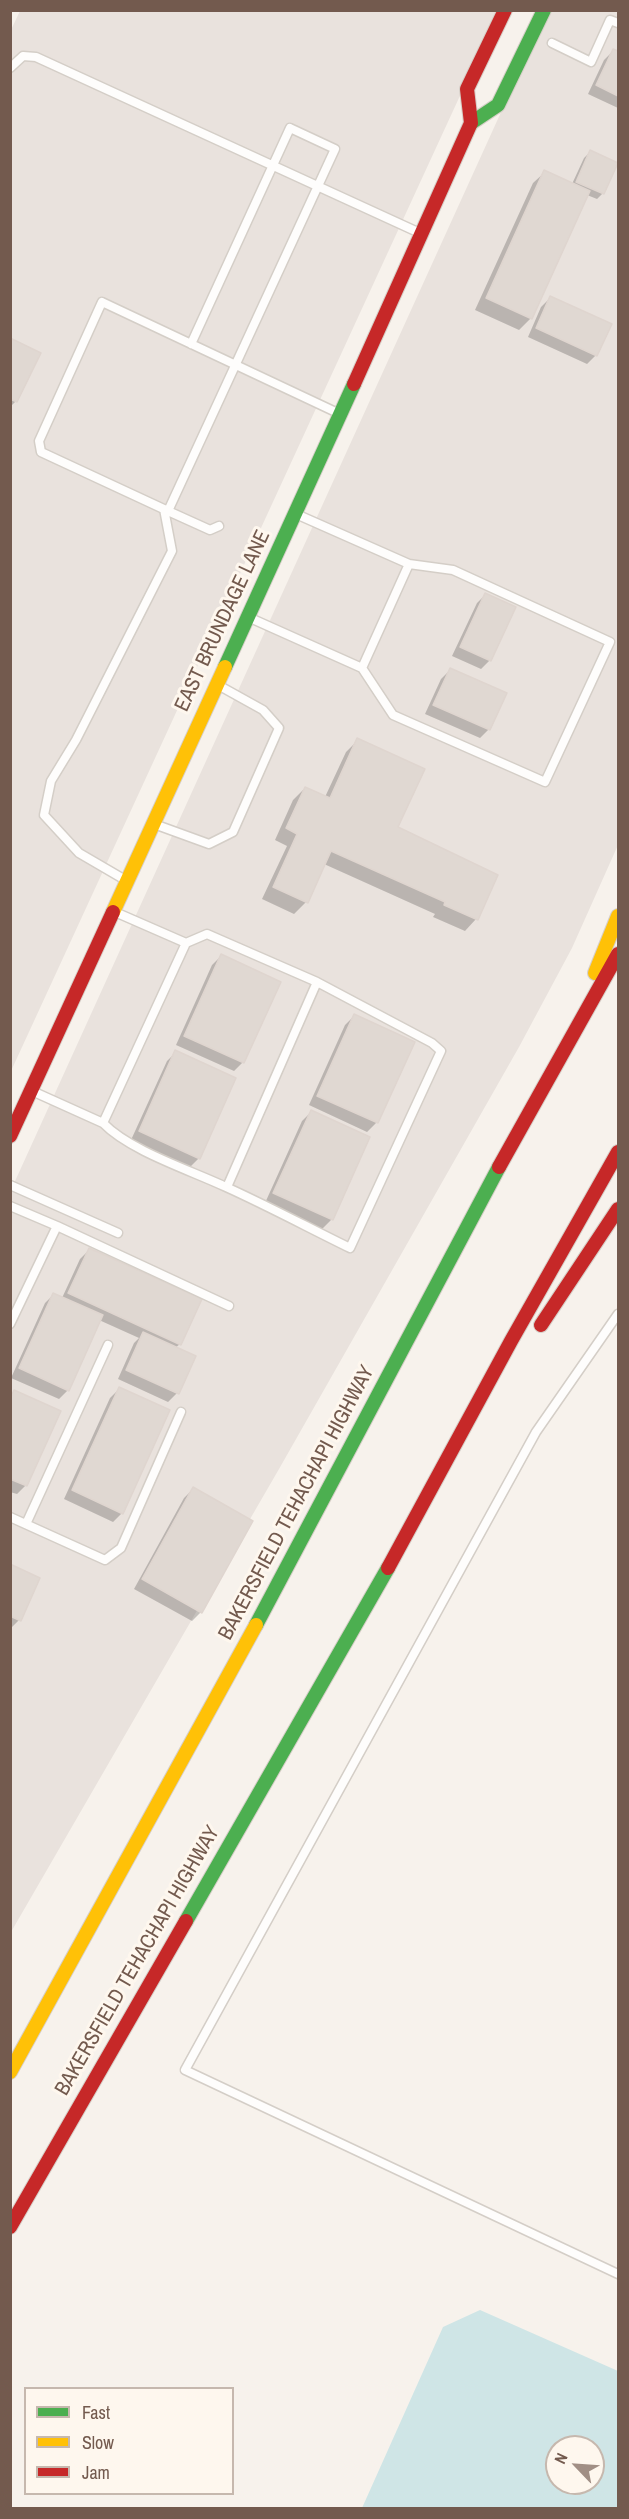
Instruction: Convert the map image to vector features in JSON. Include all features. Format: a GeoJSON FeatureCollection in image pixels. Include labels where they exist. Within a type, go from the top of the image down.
{"type":"FeatureCollection","features":[{"type":"Feature","properties":{"kind":"main road"},"geometry":{"type":"LineString","coordinates":[[505,10],[467,89],[471,123],[498,105],[543,10]]}},
{"type":"Feature","properties":{"kind":"main road","name":"EAST BRUNDAGE LANE"},"geometry":{"type":"LineString","coordinates":[[10,1136],[423,234],[471,123]]}},
{"type":"Feature","properties":{"kind":"main road"},"geometry":{"type":"LineString","coordinates":[[578,1021],[605,944],[618,916]]}},
{"type":"Feature","properties":{"kind":"main road","name":"BAKERSFIELD TEHACHAPI HIGHWAY"},"geometry":{"type":"LineString","coordinates":[[10,2072],[89,1932],[357,1438],[578,1021],[618,954]]}},
{"type":"Feature","properties":{"kind":"main road","name":"BAKERSFIELD TEHACHAPI HIGHWAY"},"geometry":{"type":"LineString","coordinates":[[10,2227],[376,1590],[618,1152]]}},
{"type":"Feature","properties":{"kind":"main road"},"geometry":{"type":"LineString","coordinates":[[483,1394],[531,1338],[618,1209]]}},
{"type":"Feature","properties":{"kind":"lane"},"geometry":{"type":"LineString","coordinates":[[552,44],[591,62],[610,20],[618,24]]}},
{"type":"Feature","properties":{"kind":"lane"},"geometry":{"type":"LineString","coordinates":[[10,68],[23,56],[36,57],[423,234]]}},
{"type":"Feature","properties":{"kind":"lane"},"geometry":{"type":"LineString","coordinates":[[127,881],[79,853],[44,815],[51,782],[76,740],[172,551],[166,510],[335,149],[290,128],[191,344]]}},
{"type":"Feature","properties":{"kind":"lane"},"geometry":{"type":"LineString","coordinates":[[219,526],[210,530],[41,452],[39,441],[102,302],[340,414]]}},
{"type":"Feature","properties":{"kind":"lane"},"geometry":{"type":"LineString","coordinates":[[248,617],[362,668],[393,714],[545,782],[610,642],[453,570],[409,564],[295,514]]}},
{"type":"Feature","properties":{"kind":"lane"},"geometry":{"type":"LineString","coordinates":[[362,668],[409,564]]}},
{"type":"Feature","properties":{"kind":"lane"},"geometry":{"type":"LineString","coordinates":[[153,824],[209,844],[233,832],[279,728],[263,710],[217,685]]}},
{"type":"Feature","properties":{"kind":"lane"},"geometry":{"type":"LineString","coordinates":[[114,911],[186,943]]}},
{"type":"Feature","properties":{"kind":"lane"},"geometry":{"type":"LineString","coordinates":[[32,1090],[103,1123],[110,1131],[137,1147],[350,1248],[441,1051],[432,1043],[317,982],[207,934],[186,943],[103,1123]]}},
{"type":"Feature","properties":{"kind":"lane"},"geometry":{"type":"LineString","coordinates":[[227,1188],[317,982]]}},
{"type":"Feature","properties":{"kind":"lane"},"geometry":{"type":"LineString","coordinates":[[10,1185],[118,1233]]}},
{"type":"Feature","properties":{"kind":"lane"},"geometry":{"type":"LineString","coordinates":[[10,1206],[229,1306]]}},
{"type":"Feature","properties":{"kind":"lane"},"geometry":{"type":"LineString","coordinates":[[10,1324],[57,1226]]}},
{"type":"Feature","properties":{"kind":"lane"},"geometry":{"type":"LineString","coordinates":[[618,1314],[536,1432],[185,2070],[618,2274]]}},
{"type":"Feature","properties":{"kind":"lane"},"geometry":{"type":"LineString","coordinates":[[26,1524],[108,1345]]}},
{"type":"Feature","properties":{"kind":"lane"},"geometry":{"type":"LineString","coordinates":[[10,1517],[105,1560],[121,1548],[181,1412]]}},
{"type":"Feature","properties":{"kind":"shaded area"},"geometry":{"type":"Polygon","coordinates":[[[20,11],[499,11],[11,1071],[10,32],[20,11]]]}},
{"type":"Feature","properties":{"kind":"shaded area"},"geometry":{"type":"Polygon","coordinates":[[[547,11],[618,11],[618,845],[572,948],[519,1047],[279,1469],[11,1932],[11,1190],[547,11]]]}},
{"type":"Feature","properties":{"kind":"shaded area"},"geometry":{"type":"Polygon","coordinates":[[[480,2310],[618,2371],[618,2508],[362,2508],[443,2327],[480,2310]]]}},
{"type":"Feature","properties":{"kind":"building"},"geometry":{"type":"Polygon","coordinates":[[[613,49],[618,51],[618,96],[596,85],[613,49]]]}},
{"type":"Feature","properties":{"kind":"building"},"geometry":{"type":"Polygon","coordinates":[[[590,150],[618,163],[604,194],[576,182],[590,150]]]}},
{"type":"Feature","properties":{"kind":"building"},"geometry":{"type":"Polygon","coordinates":[[[544,170],[590,191],[532,319],[486,298],[544,170]]]}},
{"type":"Feature","properties":{"kind":"building"},"geometry":{"type":"Polygon","coordinates":[[[550,296],[612,324],[597,356],[536,328],[550,296]]]}},
{"type":"Feature","properties":{"kind":"building"},"geometry":{"type":"Polygon","coordinates":[[[10,338],[41,353],[17,402],[10,399],[10,338]]]}},
{"type":"Feature","properties":{"kind":"building"},"geometry":{"type":"Polygon","coordinates":[[[485,593],[516,607],[491,661],[460,647],[485,593]]]}},
{"type":"Feature","properties":{"kind":"building"},"geometry":{"type":"Polygon","coordinates":[[[450,668],[507,693],[490,730],[433,705],[450,668]]]}},
{"type":"Feature","properties":{"kind":"building"},"geometry":{"type":"Polygon","coordinates":[[[357,738],[425,769],[398,827],[498,875],[478,920],[444,905],[445,902],[331,851],[308,903],[273,887],[297,834],[286,828],[305,787],[330,798],[357,738]]]}},
{"type":"Feature","properties":{"kind":"building"},"geometry":{"type":"Polygon","coordinates":[[[221,954],[281,982],[244,1063],[184,1036],[221,954]]]}},
{"type":"Feature","properties":{"kind":"building"},"geometry":{"type":"Polygon","coordinates":[[[354,1014],[415,1042],[378,1123],[317,1096],[354,1014]]]}},
{"type":"Feature","properties":{"kind":"building"},"geometry":{"type":"Polygon","coordinates":[[[175,1050],[236,1078],[200,1159],[139,1131],[175,1050]]]}},
{"type":"Feature","properties":{"kind":"building"},"geometry":{"type":"Polygon","coordinates":[[[311,1110],[370,1137],[333,1220],[273,1193],[311,1110]]]}},
{"type":"Feature","properties":{"kind":"building"},"geometry":{"type":"Polygon","coordinates":[[[89,1248],[202,1299],[181,1345],[68,1293],[89,1248]]]}},
{"type":"Feature","properties":{"kind":"building"},"geometry":{"type":"Polygon","coordinates":[[[53,1293],[103,1315],[69,1391],[19,1368],[53,1293]]]}},
{"type":"Feature","properties":{"kind":"building"},"geometry":{"type":"Polygon","coordinates":[[[143,1332],[196,1356],[179,1394],[126,1370],[143,1332]]]}},
{"type":"Feature","properties":{"kind":"building"},"geometry":{"type":"Polygon","coordinates":[[[119,1387],[170,1410],[123,1514],[72,1490],[119,1387]]]}},
{"type":"Feature","properties":{"kind":"building"},"geometry":{"type":"Polygon","coordinates":[[[14,1390],[61,1411],[27,1486],[10,1479],[10,1398],[14,1390]]]}},
{"type":"Feature","properties":{"kind":"building"},"geometry":{"type":"Polygon","coordinates":[[[193,1487],[253,1521],[202,1613],[142,1579],[193,1487]]]}},
{"type":"Feature","properties":{"kind":"building"},"geometry":{"type":"Polygon","coordinates":[[[10,1564],[40,1578],[21,1621],[10,1616],[10,1564]]]}},
{"type":"Feature","properties":{"kind":"traffic: fast"},"geometry":{"type":"LineString","coordinates":[[471,123],[498,105],[544,10]]}},
{"type":"Feature","properties":{"kind":"traffic: fast"},"geometry":{"type":"LineString","coordinates":[[225,667],[354,384]]}},
{"type":"Feature","properties":{"kind":"traffic: fast"},"geometry":{"type":"LineString","coordinates":[[256,1625],[499,1167]]}},
{"type":"Feature","properties":{"kind":"traffic: fast"},"geometry":{"type":"LineString","coordinates":[[186,1921],[388,1568]]}},
{"type":"Feature","properties":{"kind":"traffic: slow"},"geometry":{"type":"LineString","coordinates":[[113,912],[225,667]]}},
{"type":"Feature","properties":{"kind":"traffic: slow"},"geometry":{"type":"LineString","coordinates":[[595,973],[618,916]]}},
{"type":"Feature","properties":{"kind":"traffic: slow"},"geometry":{"type":"LineString","coordinates":[[10,2072],[256,1625]]}},
{"type":"Feature","properties":{"kind":"traffic: jam"},"geometry":{"type":"LineString","coordinates":[[354,384],[471,123],[467,89],[505,10]]}},
{"type":"Feature","properties":{"kind":"traffic: jam"},"geometry":{"type":"LineString","coordinates":[[10,1136],[113,912]]}},
{"type":"Feature","properties":{"kind":"traffic: jam"},"geometry":{"type":"LineString","coordinates":[[499,1167],[618,954]]}},
{"type":"Feature","properties":{"kind":"traffic: jam"},"geometry":{"type":"LineString","coordinates":[[388,1568],[511,1341],[618,1152]]}},
{"type":"Feature","properties":{"kind":"traffic: jam"},"geometry":{"type":"LineString","coordinates":[[541,1325],[618,1209]]}},
{"type":"Feature","properties":{"kind":"traffic: jam"},"geometry":{"type":"LineString","coordinates":[[10,2227],[186,1921]]}}]}
